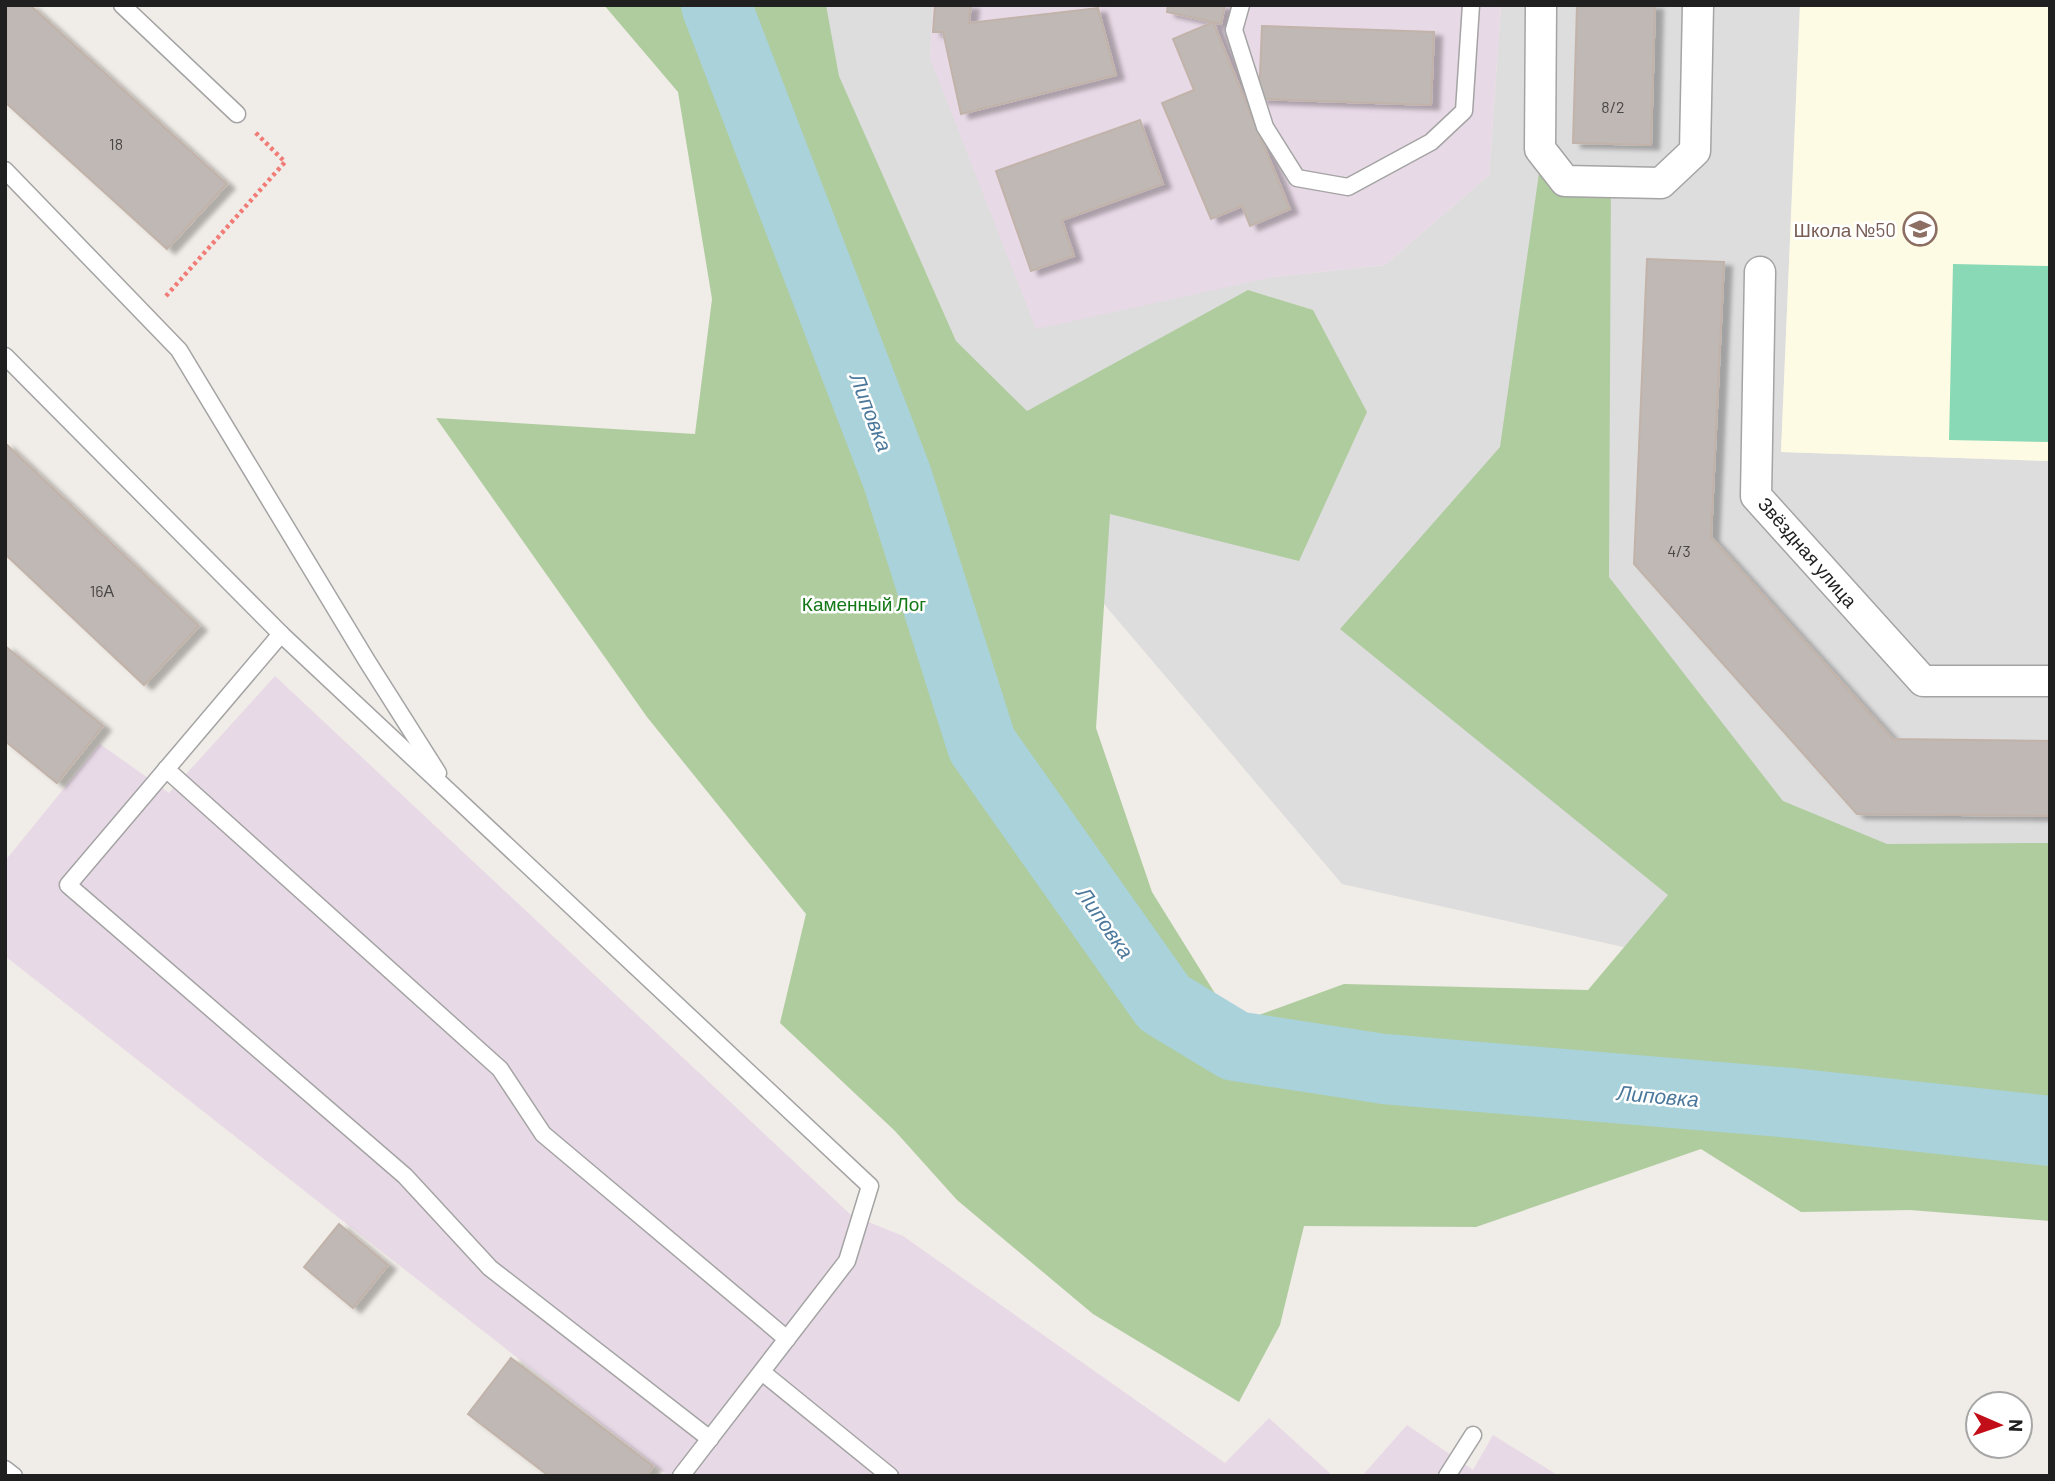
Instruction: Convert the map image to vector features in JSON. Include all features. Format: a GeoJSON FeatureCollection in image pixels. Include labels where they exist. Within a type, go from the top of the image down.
{"type":"FeatureCollection","features":[{"type":"Feature","properties":{"kind":"street"},"geometry":{"type":"LineString","coordinates":[[1541,5],[1540,149],[1565,181],[1661,183],[1695,151],[1698,5]]}},
{"type":"Feature","properties":{"kind":"street","name":"Звёздная улица"},"geometry":{"type":"LineString","coordinates":[[1760,272],[1756,496],[1923,681],[2050,681]]}},
{"type":"Feature","properties":{"kind":"lane"},"geometry":{"type":"LineString","coordinates":[[122,5],[237,114]]}},
{"type":"Feature","properties":{"kind":"lane"},"geometry":{"type":"LineString","coordinates":[[1241,5],[1234,30],[1265,127],[1297,178],[1348,187],[1432,142],[1464,111],[1471,5]]}},
{"type":"Feature","properties":{"kind":"lane"},"geometry":{"type":"LineString","coordinates":[[5,170],[179,350],[367,661],[451,794]]}},
{"type":"Feature","properties":{"kind":"lane"},"geometry":{"type":"LineString","coordinates":[[5,356],[281,634],[870,1186],[848,1261],[681,1476]]}},
{"type":"Feature","properties":{"kind":"lane"},"geometry":{"type":"LineString","coordinates":[[281,634],[68,885],[405,1176],[490,1268],[710,1439]]}},
{"type":"Feature","properties":{"kind":"lane"},"geometry":{"type":"LineString","coordinates":[[166,769],[500,1069],[543,1134],[787,1339]]}},
{"type":"Feature","properties":{"kind":"lane"},"geometry":{"type":"LineString","coordinates":[[762,1373],[890,1476]]}},
{"type":"Feature","properties":{"kind":"lane"},"geometry":{"type":"LineString","coordinates":[[1447,1476],[1474,1435]]}},
{"type":"Feature","properties":{"kind":"lane"},"geometry":{"type":"LineString","coordinates":[[5,1469],[14,1476]]}},
{"type":"Feature","properties":{"kind":"path"},"geometry":{"type":"LineString","coordinates":[[148,317],[285,162],[237,114]]}},
{"type":"Feature","properties":{"kind":"shaded area"},"geometry":{"type":"Polygon","coordinates":[[[795,5],[933,5],[930,58],[1273,277],[1385,265],[1489,175],[1501,5],[1800,5],[1781,452],[2050,461],[2050,1043],[1342,884],[1002,484],[795,5]]]}},
{"type":"Feature","properties":{"kind":"shaded area"},"geometry":{"type":"Polygon","coordinates":[[[933,5],[1501,5],[1489,175],[1385,265],[1273,277],[1036,329],[930,58],[933,5]]]}},
{"type":"Feature","properties":{"kind":"shaded area","name":"Школа №50"},"geometry":{"type":"Polygon","coordinates":[[[1800,5],[2050,5],[2050,461],[1781,452],[1800,5]]]}},
{"type":"Feature","properties":{"kind":"shaded area"},"geometry":{"type":"Polygon","coordinates":[[[275,676],[851,1215],[903,1236],[1225,1463],[1269,1418],[1333,1476],[668,1476],[5,956],[5,861],[100,744],[169,793],[275,676]]]}},
{"type":"Feature","properties":{"kind":"shaded area"},"geometry":{"type":"Polygon","coordinates":[[[1407,1425],[1473,1470],[1493,1435],[1559,1476],[1362,1476],[1407,1425]]]}},
{"type":"Feature","properties":{"kind":"green space","name":"Каменный Лог"},"geometry":{"type":"Polygon","coordinates":[[[604,5],[826,5],[839,76],[956,341],[1027,411],[1248,290],[1313,310],[1367,412],[1299,561],[1110,514],[1096,728],[1152,892],[1234,1024],[1344,984],[1588,990],[1668,895],[1340,629],[1500,447],[1540,166],[1611,178],[1609,577],[1783,801],[1887,844],[2050,843],[2050,1221],[1910,1210],[1801,1212],[1701,1149],[1476,1227],[1304,1226],[1280,1325],[1239,1402],[1093,1314],[957,1200],[895,1131],[780,1023],[806,914],[647,717],[436,418],[695,434],[712,299],[678,92],[604,5]]]}},
{"type":"Feature","properties":{"kind":"green space"},"geometry":{"type":"Polygon","coordinates":[[[1953,264],[2050,266],[2050,442],[1949,440],[1953,264]]]}},
{"type":"Feature","properties":{"kind":"building"},"geometry":{"type":"Polygon","coordinates":[[[5,5],[30,5],[227,184],[167,249],[5,102],[5,5]]]}},
{"type":"Feature","properties":{"kind":"building"},"geometry":{"type":"Polygon","coordinates":[[[935,5],[971,5],[969,23],[1098,8],[1116,75],[961,114],[943,32],[933,32],[935,5]]]}},
{"type":"Feature","properties":{"kind":"building"},"geometry":{"type":"Polygon","coordinates":[[[1168,5],[1225,5],[1221,24],[1167,12],[1168,5]]]}},
{"type":"Feature","properties":{"kind":"building"},"geometry":{"type":"Polygon","coordinates":[[[1577,5],[1655,5],[1651,145],[1573,143],[1577,5]]]}},
{"type":"Feature","properties":{"kind":"building"},"geometry":{"type":"Polygon","coordinates":[[[1213,22],[1290,209],[1250,226],[1242,206],[1211,219],[1162,103],[1194,90],[1173,39],[1213,22]]]}},
{"type":"Feature","properties":{"kind":"building"},"geometry":{"type":"Polygon","coordinates":[[[1262,26],[1434,32],[1431,105],[1259,99],[1262,26]]]}},
{"type":"Feature","properties":{"kind":"building"},"geometry":{"type":"Polygon","coordinates":[[[1140,120],[1163,184],[1062,220],[1074,256],[1031,271],[996,171],[1140,120]]]}},
{"type":"Feature","properties":{"kind":"building"},"geometry":{"type":"Polygon","coordinates":[[[1647,259],[1724,262],[1711,537],[1893,739],[2050,741],[2050,816],[1857,814],[1634,564],[1647,259]]]}},
{"type":"Feature","properties":{"kind":"building"},"geometry":{"type":"Polygon","coordinates":[[[5,443],[199,626],[144,685],[5,554],[5,443]]]}},
{"type":"Feature","properties":{"kind":"building"},"geometry":{"type":"Polygon","coordinates":[[[5,646],[103,726],[57,783],[5,741],[5,646]]]}},
{"type":"Feature","properties":{"kind":"building"},"geometry":{"type":"Polygon","coordinates":[[[339,1224],[388,1265],[353,1308],[304,1267],[339,1224]]]}},
{"type":"Feature","properties":{"kind":"building"},"geometry":{"type":"Polygon","coordinates":[[[511,1358],[653,1466],[646,1476],[549,1476],[468,1414],[511,1358]]]}},
{"type":"Feature","properties":{"kind":"waterway","name":"Липовка"},"geometry":{"type":"LineString","coordinates":[[716,5],[897,477],[982,745],[1164,1003],[1235,1046],[1384,1069],[1792,1103],[2050,1131]]}},
{"type":"Feature","properties":{"kind":"place","name":"Школа №50"},"geometry":{"type":"Point","coordinates":[1920,229]}}]}
